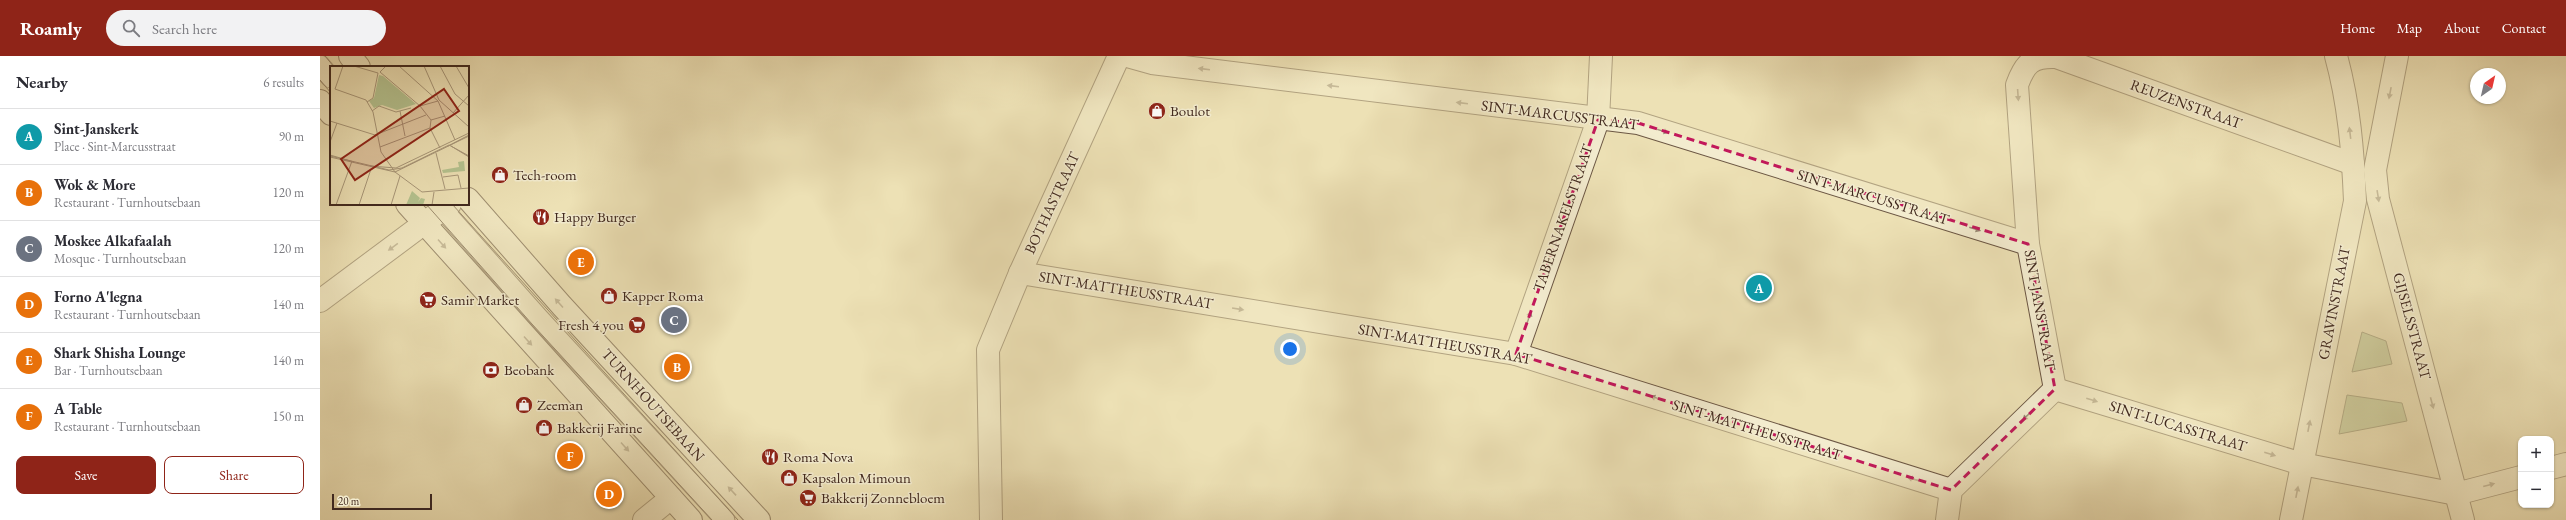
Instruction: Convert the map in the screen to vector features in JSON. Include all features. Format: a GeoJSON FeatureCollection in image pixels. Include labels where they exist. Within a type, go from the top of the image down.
{"type":"FeatureCollection","features":[{"type":"Feature","properties":{"kind":"street"},"geometry":{"type":"LineString","coordinates":[[350,56],[358,66]]}},
{"type":"Feature","properties":{"kind":"street","name":"BOTHASTRAAT"},"geometry":{"type":"LineString","coordinates":[[991,520],[988,350],[1020,273],[1119,56]]}},
{"type":"Feature","properties":{"kind":"street","name":"SINT-MARCUSSTRAAT"},"geometry":{"type":"LineString","coordinates":[[1127,56],[1152,62],[1598,120],[1638,123],[2028,244]]}},
{"type":"Feature","properties":{"kind":"street","name":"TABERNAKELSTRAAT"},"geometry":{"type":"LineString","coordinates":[[1516,354],[1598,120],[1601,56]]}},
{"type":"Feature","properties":{"kind":"street","name":"REUZENSTRAAT"},"geometry":{"type":"LineString","coordinates":[[2027,58],[2042,56],[2056,57],[2353,164],[2375,170]]}},
{"type":"Feature","properties":{"kind":"street","name":"GRAVINSTRAAT"},"geometry":{"type":"LineString","coordinates":[[2291,520],[2355,201],[2353,164],[2344,85],[2336,56]]}},
{"type":"Feature","properties":{"kind":"street","name":"GIJSELSSTRAAT"},"geometry":{"type":"LineString","coordinates":[[2398,56],[2375,170],[2378,199],[2463,520]]}},
{"type":"Feature","properties":{"kind":"street","name":"SINT-JANSTRAAT"},"geometry":{"type":"LineString","coordinates":[[1950,490],[2055,389],[2028,244],[2017,84],[2027,58]]}},
{"type":"Feature","properties":{"kind":"street"},"geometry":{"type":"LineString","coordinates":[[320,101],[330,113]]}},
{"type":"Feature","properties":{"kind":"street","name":"TURNHOUTSEBAAN"},"geometry":{"type":"LineString","coordinates":[[469,200],[567,311],[759,520]]}},
{"type":"Feature","properties":{"kind":"street"},"geometry":{"type":"LineString","coordinates":[[408,205],[691,520]]}},
{"type":"Feature","properties":{"kind":"street"},"geometry":{"type":"LineString","coordinates":[[320,301],[424,224],[444,206]]}},
{"type":"Feature","properties":{"kind":"street","name":"SINT-MATTHEUSSTRAAT"},"geometry":{"type":"LineString","coordinates":[[1020,273],[1516,354],[1950,490]]}},
{"type":"Feature","properties":{"kind":"street","name":"SINT-LUCASSTRAAT"},"geometry":{"type":"LineString","coordinates":[[2055,389],[2302,464],[2456,494]]}},
{"type":"Feature","properties":{"kind":"street"},"geometry":{"type":"LineString","coordinates":[[2554,467],[2566,464]]}},
{"type":"Feature","properties":{"kind":"street"},"geometry":{"type":"LineString","coordinates":[[2456,494],[2518,478]]}},
{"type":"Feature","properties":{"kind":"street"},"geometry":{"type":"LineString","coordinates":[[1947,520],[1950,490]]}},
{"type":"Feature","properties":{"kind":"street"},"geometry":{"type":"LineString","coordinates":[[644,520],[671,498]]}},
{"type":"Feature","properties":{"kind":"lane"},"geometry":{"type":"LineString","coordinates":[[320,65],[330,77]]}},
{"type":"Feature","properties":{"kind":"lane"},"geometry":{"type":"LineString","coordinates":[[444,206],[539,318],[725,520]]}},
{"type":"Feature","properties":{"kind":"highlighted area"},"geometry":{"type":"Polygon","coordinates":[[[1598,120],[1638,123],[2028,244],[2055,389],[1951,490],[1516,354],[1598,120]]]}},
{"type":"Feature","properties":{"kind":"green space"},"geometry":{"type":"Polygon","coordinates":[[[2362,332],[2386,341],[2392,364],[2352,372],[2362,332]]]}},
{"type":"Feature","properties":{"kind":"green space"},"geometry":{"type":"Polygon","coordinates":[[[2347,395],[2402,403],[2407,421],[2339,434],[2347,395]]]}},
{"type":"Feature","properties":{"kind":"tram line"},"geometry":{"type":"LineString","coordinates":[[325,56],[333,66]]}},
{"type":"Feature","properties":{"kind":"tram line"},"geometry":{"type":"LineString","coordinates":[[320,80],[330,92]]}},
{"type":"Feature","properties":{"kind":"tram line"},"geometry":{"type":"LineString","coordinates":[[427,205],[532,324],[712,520]]}},
{"type":"Feature","properties":{"kind":"tram line"},"geometry":{"type":"LineString","coordinates":[[453,205],[738,520]]}},
{"type":"Feature","properties":{"kind":"place","name":"Boulot"},"geometry":{"type":"Point","coordinates":[1157,111]}},
{"type":"Feature","properties":{"kind":"place","name":"Tech-room"},"geometry":{"type":"Point","coordinates":[500,175]}},
{"type":"Feature","properties":{"kind":"place","name":"Happy Burger"},"geometry":{"type":"Point","coordinates":[541,217]}},
{"type":"Feature","properties":{"kind":"place","name":"Shark Shisha Lounge"},"geometry":{"type":"Point","coordinates":[581,262]}},
{"type":"Feature","properties":{"kind":"place","name":"Sint-Janskerk"},"geometry":{"type":"Point","coordinates":[1759,288]}},
{"type":"Feature","properties":{"kind":"place","name":"Kapper Roma"},"geometry":{"type":"Point","coordinates":[609,296]}},
{"type":"Feature","properties":{"kind":"place","name":"Samir Market"},"geometry":{"type":"Point","coordinates":[428,300]}},
{"type":"Feature","properties":{"kind":"place","name":"Moskee Alkafaalah"},"geometry":{"type":"Point","coordinates":[674,320]}},
{"type":"Feature","properties":{"kind":"place","name":"Fresh 4 you"},"geometry":{"type":"Point","coordinates":[637,325]}},
{"type":"Feature","properties":{"kind":"place","name":"Wok & More"},"geometry":{"type":"Point","coordinates":[677,367]}},
{"type":"Feature","properties":{"kind":"place","name":"Beobank"},"geometry":{"type":"Point","coordinates":[491,370]}},
{"type":"Feature","properties":{"kind":"place","name":"Zeeman"},"geometry":{"type":"Point","coordinates":[524,405]}},
{"type":"Feature","properties":{"kind":"place","name":"Bakkerij Farine"},"geometry":{"type":"Point","coordinates":[544,428]}},
{"type":"Feature","properties":{"kind":"place","name":"A Table"},"geometry":{"type":"Point","coordinates":[570,456]}},
{"type":"Feature","properties":{"kind":"place","name":"Roma Nova"},"geometry":{"type":"Point","coordinates":[770,457]}},
{"type":"Feature","properties":{"kind":"place","name":"Kapsalon Mimoun"},"geometry":{"type":"Point","coordinates":[789,478]}},
{"type":"Feature","properties":{"kind":"place","name":"Forno A'legna"},"geometry":{"type":"Point","coordinates":[609,494]}},
{"type":"Feature","properties":{"kind":"place","name":"Bakkerij Zonnebloem"},"geometry":{"type":"Point","coordinates":[808,498]}}]}
